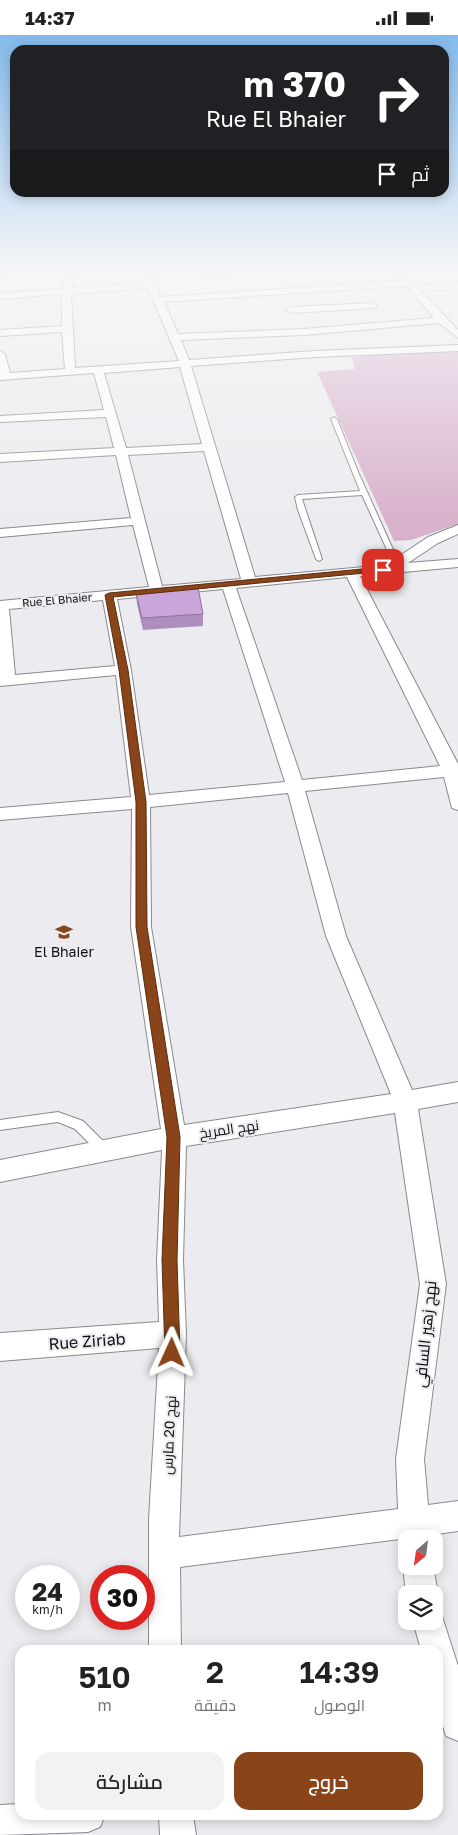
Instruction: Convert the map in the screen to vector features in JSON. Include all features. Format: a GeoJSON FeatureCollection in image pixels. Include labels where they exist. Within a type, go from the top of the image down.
{"type":"FeatureCollection","features":[{"type":"Feature","properties":{"kind":"street"},"geometry":{"type":"LineString","coordinates":[[0,355],[3,376],[320,355]]}},
{"type":"Feature","properties":{"kind":"street"},"geometry":{"type":"LineString","coordinates":[[68,355],[70,372]]}},
{"type":"Feature","properties":{"kind":"street"},"geometry":{"type":"LineString","coordinates":[[181,355],[250,582]]}},
{"type":"Feature","properties":{"kind":"street"},"geometry":{"type":"LineString","coordinates":[[98,370],[122,453],[157,592]]}},
{"type":"Feature","properties":{"kind":"street"},"geometry":{"type":"LineString","coordinates":[[0,419],[111,413]]}},
{"type":"Feature","properties":{"kind":"street"},"geometry":{"type":"LineString","coordinates":[[0,458],[209,447]]}},
{"type":"Feature","properties":{"kind":"street"},"geometry":{"type":"LineString","coordinates":[[0,533],[138,521]]}},
{"type":"Feature","properties":{"kind":"street"},"geometry":{"type":"LineString","coordinates":[[383,570],[397,565],[433,540],[458,529]]}},
{"type":"Feature","properties":{"kind":"street"},"geometry":{"type":"LineString","coordinates":[[383,570],[458,563]]}},
{"type":"Feature","properties":{"kind":"street","name":"Rue El Bhaier"},"geometry":{"type":"LineString","coordinates":[[0,605],[383,570]]}},
{"type":"Feature","properties":{"kind":"street"},"geometry":{"type":"LineString","coordinates":[[352,573],[454,770],[458,804]]}},
{"type":"Feature","properties":{"kind":"street","name":"نهج زهير السافي"},"geometry":{"type":"LineString","coordinates":[[228,584],[295,785],[336,936],[405,1101],[433,1284],[410,1459],[414,1530]]}},
{"type":"Feature","properties":{"kind":"street","name":"نهج 20 مارس"},"geometry":{"type":"LineString","coordinates":[[109,595],[123,670],[141,802],[141,927],[174,1137],[170,1260],[173,1334],[164,1554],[166,1645]]}},
{"type":"Feature","properties":{"kind":"street"},"geometry":{"type":"LineString","coordinates":[[0,605],[4,680],[123,670]]}},
{"type":"Feature","properties":{"kind":"street"},"geometry":{"type":"LineString","coordinates":[[0,814],[141,802],[454,770]]}},
{"type":"Feature","properties":{"kind":"street","name":"نهج المريخ"},"geometry":{"type":"LineString","coordinates":[[0,1171],[174,1137],[458,1092]]}},
{"type":"Feature","properties":{"kind":"street","name":"Rue Ziriab"},"geometry":{"type":"LineString","coordinates":[[0,1347],[173,1334]]}},
{"type":"Feature","properties":{"kind":"street"},"geometry":{"type":"LineString","coordinates":[[414,1530],[458,1516]]}},
{"type":"Feature","properties":{"kind":"street"},"geometry":{"type":"LineString","coordinates":[[164,1554],[398,1532]]}},
{"type":"Feature","properties":{"kind":"street"},"geometry":{"type":"LineString","coordinates":[[431,1630],[435,1645]]}},
{"type":"Feature","properties":{"kind":"street"},"geometry":{"type":"LineString","coordinates":[[443,1672],[458,1724]]}},
{"type":"Feature","properties":{"kind":"street"},"geometry":{"type":"LineString","coordinates":[[0,1823],[33,1820]]}},
{"type":"Feature","properties":{"kind":"street"},"geometry":{"type":"LineString","coordinates":[[176,1820],[178,1835]]}},
{"type":"Feature","properties":{"kind":"lane"},"geometry":{"type":"LineString","coordinates":[[334,419],[344,449],[359,478],[362,493],[397,565]]}},
{"type":"Feature","properties":{"kind":"lane"},"geometry":{"type":"LineString","coordinates":[[319,559],[300,510],[298,497],[362,493]]}},
{"type":"Feature","properties":{"kind":"lane"},"geometry":{"type":"LineString","coordinates":[[0,1125],[58,1117],[79,1125],[105,1151]]}},
{"type":"Feature","properties":{"kind":"shaded area"},"geometry":{"type":"Polygon","coordinates":[[[458,355],[458,524],[411,540],[394,541],[317,372],[355,369],[352,357],[458,355]]]}},
{"type":"Feature","properties":{"kind":"building"},"geometry":{"type":"Polygon","coordinates":[[[198,587],[203,614],[142,618],[136,593],[198,587]]]}},
{"type":"Feature","properties":{"kind":"place","name":"El Bhaier"},"geometry":{"type":"Point","coordinates":[64,932]}},
{"type":"Feature","properties":{"kind":"route"},"geometry":{"type":"LineString","coordinates":[[172,1353],[170,1260],[174,1137],[141,927],[141,802],[123,670],[109,595],[383,570]]}}]}
